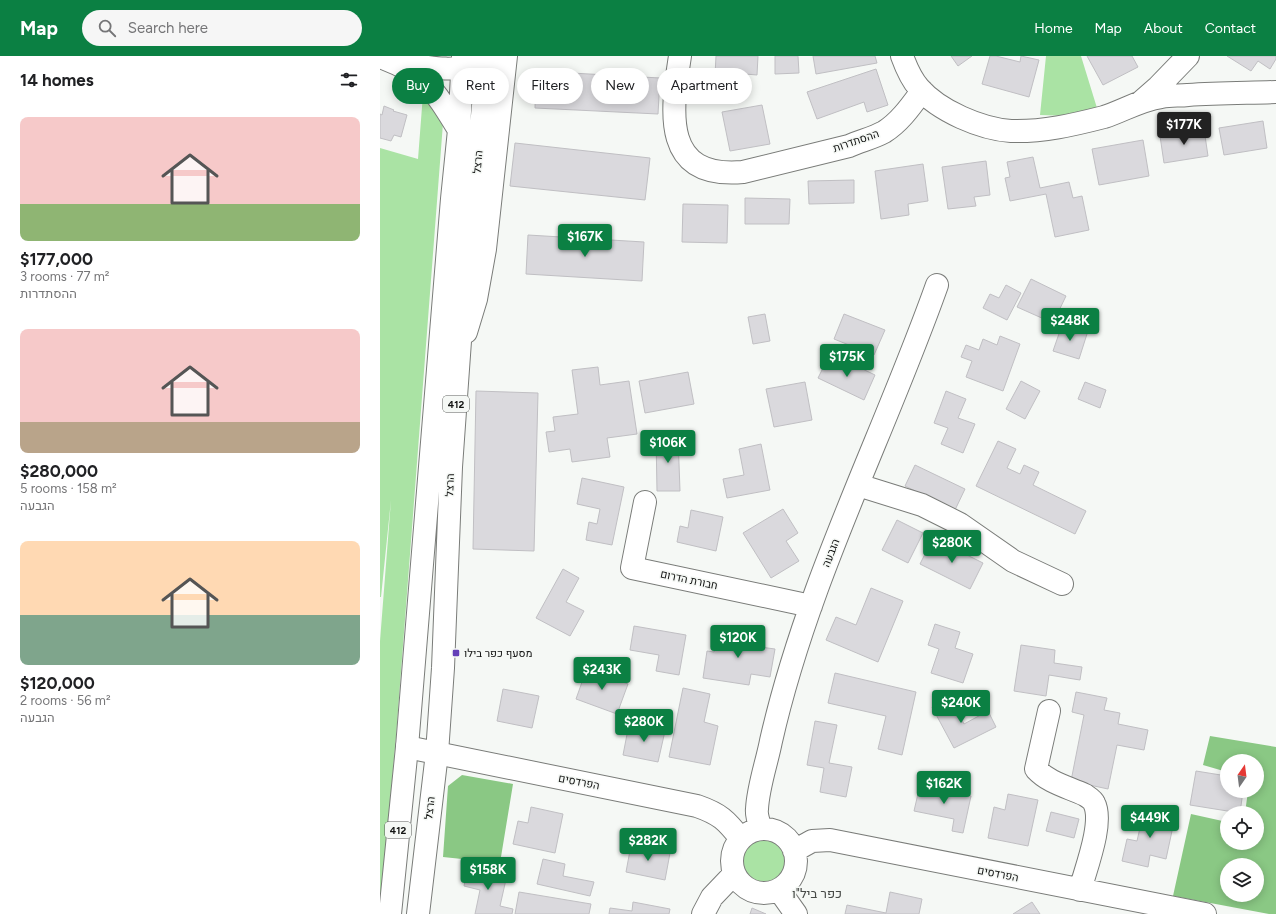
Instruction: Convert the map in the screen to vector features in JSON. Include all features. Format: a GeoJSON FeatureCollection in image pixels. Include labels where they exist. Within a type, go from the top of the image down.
{"type":"FeatureCollection","features":[{"type":"Feature","properties":{"kind":"street"},"geometry":{"type":"LineString","coordinates":[[388,60],[444,68],[463,62],[470,66],[478,62],[483,56]]}},
{"type":"Feature","properties":{"kind":"street","name":"הרצל"},"geometry":{"type":"LineString","coordinates":[[418,914],[437,753],[443,660],[448,507],[460,344],[488,56]]}},
{"type":"Feature","properties":{"kind":"street"},"geometry":{"type":"LineString","coordinates":[[460,344],[469,326],[476,299],[485,249],[506,56]]}},
{"type":"Feature","properties":{"kind":"street","name":"ההסתדרות"},"geometry":{"type":"LineString","coordinates":[[680,56],[674,110],[677,137],[685,154],[693,161],[715,172],[743,172],[849,146],[884,132],[905,113],[922,91]]}},
{"type":"Feature","properties":{"kind":"street"},"geometry":{"type":"LineString","coordinates":[[902,56],[912,78],[922,91],[941,106],[964,119],[997,129],[1010,131],[1029,131],[1070,126],[1123,110],[1141,101],[1158,87],[1186,59],[1193,81],[1201,88],[1213,94]]}},
{"type":"Feature","properties":{"kind":"street"},"geometry":{"type":"LineString","coordinates":[[388,60],[419,76],[431,87],[459,130]]}},
{"type":"Feature","properties":{"kind":"street","name":"הרצל"},"geometry":{"type":"LineString","coordinates":[[390,914],[407,747],[451,206],[459,130],[463,62]]}},
{"type":"Feature","properties":{"kind":"street"},"geometry":{"type":"LineString","coordinates":[[1141,101],[1162,96],[1276,92]]}},
{"type":"Feature","properties":{"kind":"street","name":"הגבעה"},"geometry":{"type":"LineString","coordinates":[[761,829],[756,810],[776,722],[798,642],[826,566],[918,338],[937,284]]}},
{"type":"Feature","properties":{"kind":"street"},"geometry":{"type":"LineString","coordinates":[[858,486],[922,505],[960,524],[1013,560],[1062,584]]}},
{"type":"Feature","properties":{"kind":"street","name":"חבורת הדרום"},"geometry":{"type":"LineString","coordinates":[[645,502],[632,568],[811,606]]}},
{"type":"Feature","properties":{"kind":"street"},"geometry":{"type":"LineString","coordinates":[[1049,711],[1036,769],[1043,776],[1086,795],[1094,801],[1097,814],[1096,829],[1080,890]]}},
{"type":"Feature","properties":{"kind":"street","name":"הפרדסים"},"geometry":{"type":"LineString","coordinates":[[407,747],[697,806],[712,811],[726,821],[741,839]]}},
{"type":"Feature","properties":{"kind":"street"},"geometry":{"type":"LineString","coordinates":[[761,829],[780,834],[788,841],[794,851],[796,862],[794,873],[788,883],[780,890],[770,893],[759,893],[748,890],[740,883],[734,874],[731,859],[734,848],[741,839],[750,832],[761,829]]}},
{"type":"Feature","properties":{"kind":"street","name":"הפרדסים"},"geometry":{"type":"LineString","coordinates":[[794,851],[812,841],[830,840],[1205,914]]}},
{"type":"Feature","properties":{"kind":"street"},"geometry":{"type":"LineString","coordinates":[[703,914],[712,897],[734,874]]}},
{"type":"Feature","properties":{"kind":"street"},"geometry":{"type":"LineString","coordinates":[[780,890],[796,914]]}},
{"type":"Feature","properties":{"kind":"green space"},"geometry":{"type":"Polygon","coordinates":[[[1046,56],[1081,56],[1097,108],[1070,116],[1040,115],[1046,56]]]}},
{"type":"Feature","properties":{"kind":"green space"},"geometry":{"type":"Polygon","coordinates":[[[422,104],[440,104],[444,110],[396,737],[380,913],[380,641],[391,500],[380,597],[380,148],[418,159],[422,104]]]}},
{"type":"Feature","properties":{"kind":"green space"},"geometry":{"type":"Polygon","coordinates":[[[1210,736],[1276,747],[1276,914],[1269,914],[1173,896],[1191,814],[1220,820],[1220,850],[1264,850],[1264,806],[1246,806],[1247,798],[1264,798],[1264,754],[1220,754],[1220,770],[1203,765],[1210,736]]]}},
{"type":"Feature","properties":{"kind":"green space"},"geometry":{"type":"Polygon","coordinates":[[[462,775],[513,784],[500,863],[443,857],[448,786],[462,775]]]}},
{"type":"Feature","properties":{"kind":"green space"},"geometry":{"type":"Polygon","coordinates":[[[759,838],[769,838],[781,845],[788,857],[788,867],[781,879],[769,886],[759,886],[751,882],[744,875],[740,867],[740,857],[744,849],[751,842],[759,838]]]}},
{"type":"Feature","properties":{"kind":"building"},"geometry":{"type":"Polygon","coordinates":[[[716,56],[758,56],[757,75],[752,75],[752,68],[715,68],[716,56]]]}},
{"type":"Feature","properties":{"kind":"building"},"geometry":{"type":"Polygon","coordinates":[[[775,56],[798,56],[799,73],[775,74],[775,56]]]}},
{"type":"Feature","properties":{"kind":"building"},"geometry":{"type":"Polygon","coordinates":[[[813,56],[875,56],[877,63],[816,74],[813,56]]]}},
{"type":"Feature","properties":{"kind":"building"},"geometry":{"type":"Polygon","coordinates":[[[951,56],[972,56],[958,66],[951,56]]]}},
{"type":"Feature","properties":{"kind":"building"},"geometry":{"type":"Polygon","coordinates":[[[990,56],[1020,62],[1021,56],[1039,60],[1029,97],[982,84],[990,56]]]}},
{"type":"Feature","properties":{"kind":"building"},"geometry":{"type":"Polygon","coordinates":[[[1087,56],[1132,56],[1138,67],[1103,85],[1087,56]]]}},
{"type":"Feature","properties":{"kind":"building"},"geometry":{"type":"Polygon","coordinates":[[[1227,56],[1276,56],[1276,59],[1270,69],[1258,61],[1251,71],[1227,56]]]}},
{"type":"Feature","properties":{"kind":"building"},"geometry":{"type":"Polygon","coordinates":[[[876,69],[888,105],[867,112],[864,102],[817,119],[807,92],[876,69]]]}},
{"type":"Feature","properties":{"kind":"building"},"geometry":{"type":"Polygon","coordinates":[[[583,74],[591,74],[591,104],[649,104],[649,77],[657,78],[658,114],[535,108],[535,104],[583,104],[583,74]]]}},
{"type":"Feature","properties":{"kind":"building"},"geometry":{"type":"Polygon","coordinates":[[[762,105],[770,144],[730,151],[722,112],[762,105]]]}},
{"type":"Feature","properties":{"kind":"building"},"geometry":{"type":"Polygon","coordinates":[[[384,106],[394,110],[393,111],[407,115],[401,137],[394,135],[391,141],[380,138],[380,114],[382,115],[384,106]]]}},
{"type":"Feature","properties":{"kind":"building"},"geometry":{"type":"Polygon","coordinates":[[[1263,121],[1267,148],[1224,155],[1219,128],[1263,121]]]}},
{"type":"Feature","properties":{"kind":"building"},"geometry":{"type":"Polygon","coordinates":[[[1204,129],[1208,156],[1164,163],[1160,136],[1204,129]]]}},
{"type":"Feature","properties":{"kind":"building"},"geometry":{"type":"Polygon","coordinates":[[[1143,140],[1149,176],[1099,185],[1092,149],[1143,140]]]}},
{"type":"Feature","properties":{"kind":"building"},"geometry":{"type":"Polygon","coordinates":[[[515,143],[650,158],[645,200],[510,186],[515,143]]]}},
{"type":"Feature","properties":{"kind":"building"},"geometry":{"type":"Polygon","coordinates":[[[1033,157],[1040,188],[1069,182],[1073,198],[1082,196],[1089,230],[1055,237],[1046,194],[1010,201],[1005,178],[1010,177],[1007,162],[1033,157]]]}},
{"type":"Feature","properties":{"kind":"building"},"geometry":{"type":"Polygon","coordinates":[[[986,161],[990,195],[974,197],[976,206],[948,209],[942,167],[986,161]]]}},
{"type":"Feature","properties":{"kind":"building"},"geometry":{"type":"Polygon","coordinates":[[[923,164],[928,201],[908,204],[909,215],[881,219],[875,171],[923,164]]]}},
{"type":"Feature","properties":{"kind":"building"},"geometry":{"type":"Polygon","coordinates":[[[854,180],[854,203],[809,204],[808,181],[854,180]]]}},
{"type":"Feature","properties":{"kind":"building"},"geometry":{"type":"Polygon","coordinates":[[[745,198],[790,199],[789,224],[745,224],[745,198]]]}},
{"type":"Feature","properties":{"kind":"building"},"geometry":{"type":"Polygon","coordinates":[[[683,204],[728,205],[727,243],[682,242],[683,204]]]}},
{"type":"Feature","properties":{"kind":"building"},"geometry":{"type":"Polygon","coordinates":[[[528,235],[644,242],[642,281],[526,274],[528,235]]]}},
{"type":"Feature","properties":{"kind":"building"},"geometry":{"type":"Polygon","coordinates":[[[1031,279],[1066,296],[1053,323],[1017,307],[1031,279]]]}},
{"type":"Feature","properties":{"kind":"building"},"geometry":{"type":"Polygon","coordinates":[[[1006,285],[1021,293],[1007,320],[983,308],[990,294],[999,298],[1006,285]]]}},
{"type":"Feature","properties":{"kind":"building"},"geometry":{"type":"Polygon","coordinates":[[[765,314],[770,341],[753,344],[748,317],[765,314]]]}},
{"type":"Feature","properties":{"kind":"building"},"geometry":{"type":"Polygon","coordinates":[[[844,314],[885,330],[874,355],[834,339],[844,314]]]}},
{"type":"Feature","properties":{"kind":"building"},"geometry":{"type":"Polygon","coordinates":[[[1062,325],[1087,334],[1079,359],[1053,351],[1062,325]]]}},
{"type":"Feature","properties":{"kind":"building"},"geometry":{"type":"Polygon","coordinates":[[[1000,336],[1020,344],[1003,391],[966,377],[972,361],[961,357],[966,345],[979,350],[983,339],[997,345],[1000,336]]]}},
{"type":"Feature","properties":{"kind":"building"},"geometry":{"type":"Polygon","coordinates":[[[828,358],[844,366],[846,361],[875,375],[864,400],[818,378],[828,358]]]}},
{"type":"Feature","properties":{"kind":"building"},"geometry":{"type":"Polygon","coordinates":[[[598,367],[600,385],[629,381],[637,434],[607,438],[610,457],[572,462],[570,449],[549,452],[546,432],[555,431],[553,417],[578,414],[572,370],[598,367]]]}},
{"type":"Feature","properties":{"kind":"building"},"geometry":{"type":"Polygon","coordinates":[[[688,372],[694,404],[645,413],[639,381],[688,372]]]}},
{"type":"Feature","properties":{"kind":"building"},"geometry":{"type":"Polygon","coordinates":[[[1021,381],[1040,391],[1025,419],[1006,409],[1021,381]]]}},
{"type":"Feature","properties":{"kind":"building"},"geometry":{"type":"Polygon","coordinates":[[[805,382],[812,420],[774,427],[766,389],[805,382]]]}},
{"type":"Feature","properties":{"kind":"building"},"geometry":{"type":"Polygon","coordinates":[[[1085,382],[1106,390],[1100,408],[1078,399],[1085,382]]]}},
{"type":"Feature","properties":{"kind":"building"},"geometry":{"type":"Polygon","coordinates":[[[476,391],[538,393],[534,551],[473,549],[476,391]]]}},
{"type":"Feature","properties":{"kind":"building"},"geometry":{"type":"Polygon","coordinates":[[[946,391],[966,399],[958,418],[975,424],[963,453],[941,444],[948,428],[934,423],[946,391]]]}},
{"type":"Feature","properties":{"kind":"building"},"geometry":{"type":"Polygon","coordinates":[[[656,436],[678,436],[680,491],[657,491],[656,436]]]}},
{"type":"Feature","properties":{"kind":"building"},"geometry":{"type":"Polygon","coordinates":[[[998,441],[1016,449],[1007,468],[1020,474],[1024,465],[1039,472],[1033,485],[1086,511],[1075,534],[976,486],[998,441]]]}},
{"type":"Feature","properties":{"kind":"building"},"geometry":{"type":"Polygon","coordinates":[[[761,444],[770,490],[727,498],[723,479],[744,475],[739,449],[761,444]]]}},
{"type":"Feature","properties":{"kind":"building"},"geometry":{"type":"Polygon","coordinates":[[[915,465],[965,489],[955,510],[905,486],[915,465]]]}},
{"type":"Feature","properties":{"kind":"building"},"geometry":{"type":"Polygon","coordinates":[[[582,478],[624,487],[612,545],[586,540],[589,522],[597,524],[600,509],[577,504],[582,478]]]}},
{"type":"Feature","properties":{"kind":"building"},"geometry":{"type":"Polygon","coordinates":[[[783,509],[798,533],[786,541],[799,561],[771,578],[743,533],[783,509]]]}},
{"type":"Feature","properties":{"kind":"building"},"geometry":{"type":"Polygon","coordinates":[[[691,510],[723,517],[716,551],[677,542],[680,526],[688,528],[691,510]]]}},
{"type":"Feature","properties":{"kind":"building"},"geometry":{"type":"Polygon","coordinates":[[[897,520],[923,533],[908,563],[882,550],[897,520]]]}},
{"type":"Feature","properties":{"kind":"building"},"geometry":{"type":"Polygon","coordinates":[[[933,538],[983,563],[970,589],[920,564],[933,538]]]}},
{"type":"Feature","properties":{"kind":"building"},"geometry":{"type":"Polygon","coordinates":[[[563,569],[579,578],[566,602],[584,611],[570,636],[536,618],[563,569]]]}},
{"type":"Feature","properties":{"kind":"building"},"geometry":{"type":"Polygon","coordinates":[[[871,588],[903,601],[878,662],[826,640],[836,617],[856,625],[871,588]]]}},
{"type":"Feature","properties":{"kind":"building"},"geometry":{"type":"Polygon","coordinates":[[[935,624],[960,632],[955,648],[973,654],[963,683],[931,673],[939,649],[928,645],[935,624]]]}},
{"type":"Feature","properties":{"kind":"building"},"geometry":{"type":"Polygon","coordinates":[[[634,626],[686,635],[679,675],[656,671],[659,655],[630,650],[634,626]]]}},
{"type":"Feature","properties":{"kind":"building"},"geometry":{"type":"Polygon","coordinates":[[[718,630],[762,637],[760,647],[775,649],[770,677],[751,674],[749,685],[703,678],[707,651],[714,652],[718,630]]]}},
{"type":"Feature","properties":{"kind":"building"},"geometry":{"type":"Polygon","coordinates":[[[1021,645],[1055,650],[1054,663],[1082,667],[1080,680],[1049,675],[1046,696],[1014,691],[1021,645]]]}},
{"type":"Feature","properties":{"kind":"building"},"geometry":{"type":"Polygon","coordinates":[[[587,668],[628,684],[617,714],[576,699],[587,668]]]}},
{"type":"Feature","properties":{"kind":"building"},"geometry":{"type":"Polygon","coordinates":[[[835,673],[916,692],[902,755],[878,749],[886,716],[828,703],[835,673]]]}},
{"type":"Feature","properties":{"kind":"building"},"geometry":{"type":"Polygon","coordinates":[[[683,688],[710,694],[704,722],[718,726],[710,765],[669,757],[683,688]]]}},
{"type":"Feature","properties":{"kind":"building"},"geometry":{"type":"Polygon","coordinates":[[[503,689],[539,696],[532,728],[497,721],[503,689]]]}},
{"type":"Feature","properties":{"kind":"building"},"geometry":{"type":"Polygon","coordinates":[[[1076,692],[1107,698],[1104,710],[1120,713],[1118,724],[1148,730],[1144,750],[1117,745],[1108,789],[1071,781],[1084,715],[1072,712],[1076,692]]]}},
{"type":"Feature","properties":{"kind":"building"},"geometry":{"type":"Polygon","coordinates":[[[950,698],[964,724],[988,711],[996,727],[954,748],[932,707],[950,698]]]}},
{"type":"Feature","properties":{"kind":"building"},"geometry":{"type":"Polygon","coordinates":[[[815,721],[837,725],[829,763],[852,767],[846,797],[820,792],[824,768],[807,765],[815,721]]]}},
{"type":"Feature","properties":{"kind":"building"},"geometry":{"type":"Polygon","coordinates":[[[629,724],[665,731],[658,762],[623,755],[629,724]]]}},
{"type":"Feature","properties":{"kind":"building"},"geometry":{"type":"Polygon","coordinates":[[[1196,771],[1220,775],[1220,798],[1242,798],[1241,806],[1220,806],[1220,810],[1190,805],[1196,771]]]}},
{"type":"Feature","properties":{"kind":"building"},"geometry":{"type":"Polygon","coordinates":[[[920,785],[971,796],[963,833],[952,831],[954,819],[914,811],[920,785]]]}},
{"type":"Feature","properties":{"kind":"building"},"geometry":{"type":"Polygon","coordinates":[[[1008,794],[1038,800],[1028,846],[988,838],[994,807],[1005,810],[1008,794]]]}},
{"type":"Feature","properties":{"kind":"building"},"geometry":{"type":"Polygon","coordinates":[[[531,807],[563,814],[555,853],[513,844],[518,821],[528,823],[531,807]]]}},
{"type":"Feature","properties":{"kind":"building"},"geometry":{"type":"Polygon","coordinates":[[[1144,810],[1175,817],[1166,859],[1150,855],[1148,867],[1122,861],[1127,839],[1137,841],[1144,810]]]}},
{"type":"Feature","properties":{"kind":"building"},"geometry":{"type":"Polygon","coordinates":[[[1051,812],[1079,819],[1074,838],[1046,831],[1051,812]]]}},
{"type":"Feature","properties":{"kind":"building"},"geometry":{"type":"Polygon","coordinates":[[[631,845],[670,853],[665,880],[626,872],[631,845]]]}},
{"type":"Feature","properties":{"kind":"building"},"geometry":{"type":"Polygon","coordinates":[[[543,859],[565,864],[563,876],[594,882],[590,896],[537,884],[543,859]]]}},
{"type":"Feature","properties":{"kind":"building"},"geometry":{"type":"Polygon","coordinates":[[[468,867],[507,875],[500,906],[513,909],[512,914],[475,914],[480,890],[464,886],[468,867]]]}},
{"type":"Feature","properties":{"kind":"building"},"geometry":{"type":"Polygon","coordinates":[[[519,892],[591,904],[589,914],[515,914],[519,892]]]}},
{"type":"Feature","properties":{"kind":"building"},"geometry":{"type":"Polygon","coordinates":[[[890,892],[922,899],[919,914],[845,914],[847,905],[886,913],[890,892]]]}},
{"type":"Feature","properties":{"kind":"building"},"geometry":{"type":"Polygon","coordinates":[[[633,902],[670,909],[669,914],[609,914],[610,908],[632,911],[633,902]]]}},
{"type":"Feature","properties":{"kind":"building"},"geometry":{"type":"Polygon","coordinates":[[[1032,902],[1040,914],[1013,914],[1032,902]]]}},
{"type":"Feature","properties":{"kind":"building"},"geometry":{"type":"Polygon","coordinates":[[[752,908],[766,914],[750,914],[752,908]]]}},
{"type":"Feature","properties":{"kind":"place","name":"מסעף כפר בילו"},"geometry":{"type":"Point","coordinates":[456,653]}},
{"type":"Feature","properties":{"kind":"district","name":"כפר ביל\"ו"},"geometry":{"type":"Point","coordinates":[817,893]}}]}
